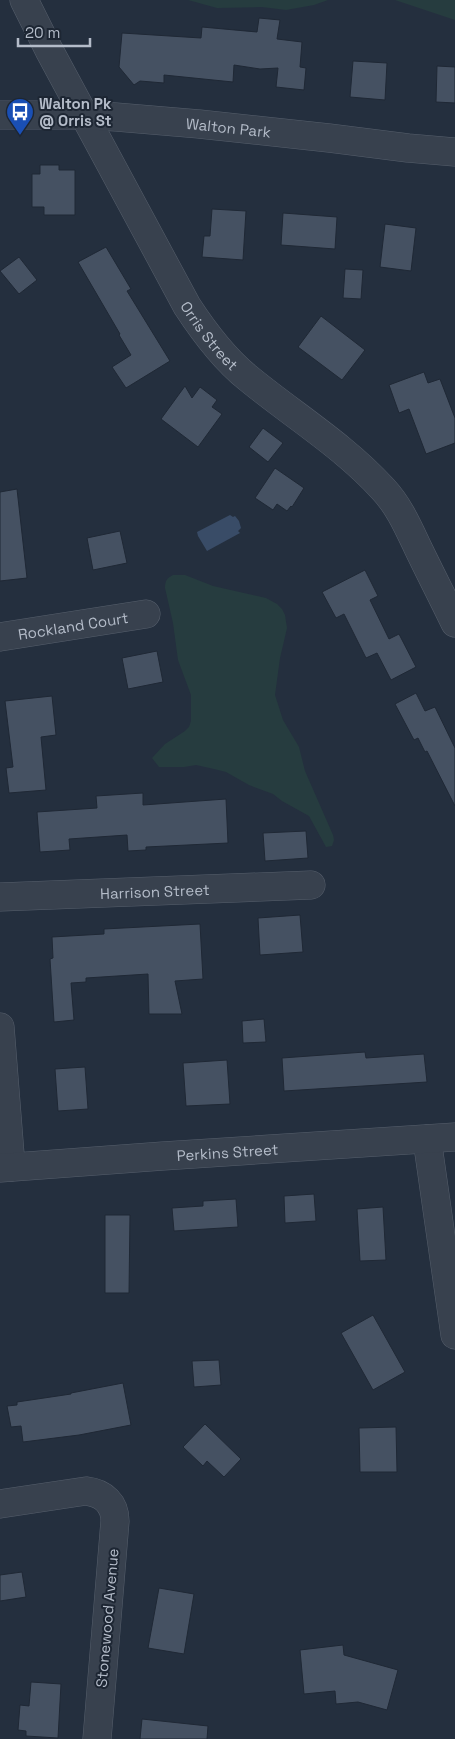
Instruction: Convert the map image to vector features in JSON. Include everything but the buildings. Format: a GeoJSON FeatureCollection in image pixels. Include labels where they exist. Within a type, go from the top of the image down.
{"type":"FeatureCollection","features":[{"type":"Feature","properties":{"kind":"street","name":"Orris Street"},"geometry":{"type":"LineString","coordinates":[[24,0],[187,306],[206,334],[214,345],[247,378],[352,458],[384,490],[408,526],[452,609]]}},
{"type":"Feature","properties":{"kind":"street","name":"Walton Park"},"geometry":{"type":"LineString","coordinates":[[0,115],[84,115],[199,124],[455,152]]}},
{"type":"Feature","properties":{"kind":"street","name":"Rockland Court"},"geometry":{"type":"LineString","coordinates":[[0,637],[146,614]]}},
{"type":"Feature","properties":{"kind":"street","name":"Harrison Street"},"geometry":{"type":"LineString","coordinates":[[0,897],[311,885]]}},
{"type":"Feature","properties":{"kind":"street"},"geometry":{"type":"LineString","coordinates":[[0,1027],[5,1168]]}},
{"type":"Feature","properties":{"kind":"street","name":"Perkins Street"},"geometry":{"type":"LineString","coordinates":[[5,1168],[455,1137]]}},
{"type":"Feature","properties":{"kind":"street"},"geometry":{"type":"LineString","coordinates":[[426,1139],[455,1335]]}},
{"type":"Feature","properties":{"kind":"street","name":"Stonewood Avenue"},"geometry":{"type":"LineString","coordinates":[[0,1504],[83,1491],[95,1492],[106,1498],[113,1509],[115,1522],[97,1739]]}},
{"type":"Feature","properties":{"kind":"green space"},"geometry":{"type":"Polygon","coordinates":[[[188,0],[328,0],[314,5],[286,10],[262,7],[217,8],[188,0]]]}},
{"type":"Feature","properties":{"kind":"green space"},"geometry":{"type":"Polygon","coordinates":[[[395,0],[455,0],[455,20],[395,0]]]}},
{"type":"Feature","properties":{"kind":"green space"},"geometry":{"type":"Polygon","coordinates":[[[173,575],[185,575],[213,586],[266,598],[282,609],[287,628],[280,658],[275,695],[283,720],[299,747],[305,771],[333,835],[332,846],[326,847],[309,816],[273,794],[249,785],[226,772],[196,765],[159,767],[152,758],[165,744],[185,731],[191,721],[191,695],[178,660],[173,623],[165,588],[165,583],[173,575]]]}},
{"type":"Feature","properties":{"kind":"water"},"geometry":{"type":"Polygon","coordinates":[[[230,515],[235,516],[239,521],[241,528],[238,531],[240,533],[207,551],[197,532],[230,515]]]}},
{"type":"Feature","properties":{"kind":"place","name":"Walton Pk @ Orris St"},"geometry":{"type":"Point","coordinates":[20,136]}}]}
